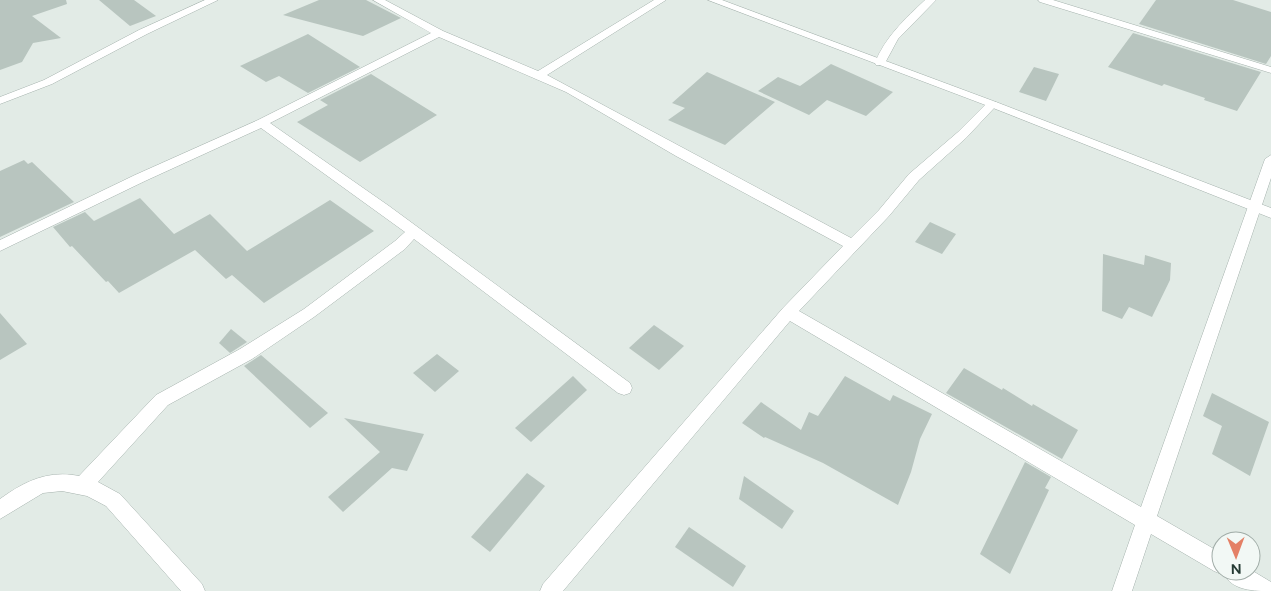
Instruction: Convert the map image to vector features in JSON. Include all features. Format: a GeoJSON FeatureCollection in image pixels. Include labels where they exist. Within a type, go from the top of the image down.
{"type":"FeatureCollection","features":[{"type":"Feature","properties":{"kind":"street"},"geometry":{"type":"LineString","coordinates":[[0,101],[48,82],[143,32],[213,0]]}},
{"type":"Feature","properties":{"kind":"street"},"geometry":{"type":"LineString","coordinates":[[378,0],[439,33],[570,90],[680,153],[852,245]]}},
{"type":"Feature","properties":{"kind":"street"},"geometry":{"type":"LineString","coordinates":[[539,75],[661,0]]}},
{"type":"Feature","properties":{"kind":"street"},"geometry":{"type":"LineString","coordinates":[[713,0],[992,104],[1271,213]]}},
{"type":"Feature","properties":{"kind":"street"},"geometry":{"type":"LineString","coordinates":[[880,63],[883,52],[913,17],[931,0]]}},
{"type":"Feature","properties":{"kind":"street"},"geometry":{"type":"LineString","coordinates":[[1043,0],[1062,2],[1271,70]]}},
{"type":"Feature","properties":{"kind":"street"},"geometry":{"type":"LineString","coordinates":[[0,246],[140,178],[262,123],[439,33]]}},
{"type":"Feature","properties":{"kind":"street"},"geometry":{"type":"LineString","coordinates":[[550,591],[788,312],[914,177],[962,135],[992,104]]}},
{"type":"Feature","properties":{"kind":"street"},"geometry":{"type":"LineString","coordinates":[[262,123],[414,231],[624,388]]}},
{"type":"Feature","properties":{"kind":"street"},"geometry":{"type":"LineString","coordinates":[[1122,591],[1271,159]]}},
{"type":"Feature","properties":{"kind":"street"},"geometry":{"type":"LineString","coordinates":[[83,486],[162,400],[246,354],[309,313],[400,245],[414,231]]}},
{"type":"Feature","properties":{"kind":"street"},"geometry":{"type":"LineString","coordinates":[[788,312],[1211,558]]}},
{"type":"Feature","properties":{"kind":"street"},"geometry":{"type":"LineString","coordinates":[[0,510],[42,484],[63,482],[99,491],[114,500],[194,591]]}},
{"type":"Feature","properties":{"kind":"street"},"geometry":{"type":"LineString","coordinates":[[1250,581],[1267,591]]}},
{"type":"Feature","properties":{"kind":"building"},"geometry":{"type":"Polygon","coordinates":[[[0,0],[66,0],[67,4],[32,16],[61,38],[33,43],[22,62],[0,70],[0,0]]]}},
{"type":"Feature","properties":{"kind":"building"},"geometry":{"type":"Polygon","coordinates":[[[99,0],[134,0],[156,16],[130,26],[99,0]]]}},
{"type":"Feature","properties":{"kind":"building"},"geometry":{"type":"Polygon","coordinates":[[[319,0],[366,0],[401,18],[363,36],[283,15],[319,0]]]}},
{"type":"Feature","properties":{"kind":"building"},"geometry":{"type":"Polygon","coordinates":[[[1156,0],[1233,0],[1271,12],[1271,56],[1266,64],[1139,24],[1156,0]]]}},
{"type":"Feature","properties":{"kind":"building"},"geometry":{"type":"Polygon","coordinates":[[[1133,33],[1261,72],[1237,111],[1164,84],[1162,86],[1108,67],[1133,33]]]}},
{"type":"Feature","properties":{"kind":"building"},"geometry":{"type":"Polygon","coordinates":[[[308,34],[360,67],[308,93],[279,76],[266,82],[240,66],[308,34]]]}},
{"type":"Feature","properties":{"kind":"building"},"geometry":{"type":"Polygon","coordinates":[[[831,64],[893,92],[866,116],[827,100],[809,115],[758,91],[778,77],[800,86],[831,64]]]}},
{"type":"Feature","properties":{"kind":"building"},"geometry":{"type":"Polygon","coordinates":[[[1034,67],[1059,74],[1046,101],[1019,92],[1034,67]]]}},
{"type":"Feature","properties":{"kind":"building"},"geometry":{"type":"Polygon","coordinates":[[[707,72],[775,102],[725,145],[668,120],[685,108],[672,103],[707,72]]]}},
{"type":"Feature","properties":{"kind":"building"},"geometry":{"type":"Polygon","coordinates":[[[371,74],[437,115],[360,162],[297,122],[328,105],[320,100],[371,74]]]}},
{"type":"Feature","properties":{"kind":"building"},"geometry":{"type":"Polygon","coordinates":[[[24,160],[28,164],[32,162],[74,202],[0,237],[0,171],[24,160]]]}},
{"type":"Feature","properties":{"kind":"building"},"geometry":{"type":"Polygon","coordinates":[[[140,198],[174,234],[210,214],[247,251],[330,200],[374,231],[264,303],[232,275],[226,279],[195,250],[119,293],[72,246],[70,247],[53,227],[85,212],[94,221],[140,198]]]}},
{"type":"Feature","properties":{"kind":"building"},"geometry":{"type":"Polygon","coordinates":[[[930,222],[956,234],[942,254],[915,242],[930,222]]]}},
{"type":"Feature","properties":{"kind":"building"},"geometry":{"type":"Polygon","coordinates":[[[1103,254],[1144,265],[1145,255],[1171,263],[1170,280],[1152,317],[1129,307],[1122,319],[1102,311],[1103,254]]]}},
{"type":"Feature","properties":{"kind":"building"},"geometry":{"type":"Polygon","coordinates":[[[0,313],[27,344],[0,360],[0,313]]]}},
{"type":"Feature","properties":{"kind":"building"},"geometry":{"type":"Polygon","coordinates":[[[654,325],[684,346],[659,370],[629,348],[654,325]]]}},
{"type":"Feature","properties":{"kind":"building"},"geometry":{"type":"Polygon","coordinates":[[[231,329],[247,342],[230,353],[219,343],[231,329]]]}},
{"type":"Feature","properties":{"kind":"building"},"geometry":{"type":"Polygon","coordinates":[[[437,354],[459,371],[435,392],[413,373],[437,354]]]}},
{"type":"Feature","properties":{"kind":"building"},"geometry":{"type":"Polygon","coordinates":[[[261,355],[328,413],[310,428],[244,366],[261,355]]]}},
{"type":"Feature","properties":{"kind":"building"},"geometry":{"type":"Polygon","coordinates":[[[964,368],[1078,430],[1062,459],[946,393],[964,368]]]}},
{"type":"Feature","properties":{"kind":"building"},"geometry":{"type":"Polygon","coordinates":[[[573,376],[587,390],[531,442],[515,428],[573,376]]]}},
{"type":"Feature","properties":{"kind":"building"},"geometry":{"type":"Polygon","coordinates":[[[845,376],[890,401],[893,395],[932,414],[920,439],[911,472],[898,505],[823,463],[764,438],[742,423],[761,402],[801,430],[809,412],[818,416],[845,376]]]}},
{"type":"Feature","properties":{"kind":"building"},"geometry":{"type":"Polygon","coordinates":[[[1212,393],[1269,422],[1250,476],[1212,454],[1222,426],[1203,416],[1212,393]]]}},
{"type":"Feature","properties":{"kind":"building"},"geometry":{"type":"Polygon","coordinates":[[[344,418],[424,434],[407,471],[392,468],[343,512],[328,497],[380,452],[344,418]]]}},
{"type":"Feature","properties":{"kind":"building"},"geometry":{"type":"Polygon","coordinates":[[[1025,462],[1051,477],[1045,488],[1049,490],[1010,574],[980,554],[1025,462]]]}},
{"type":"Feature","properties":{"kind":"building"},"geometry":{"type":"Polygon","coordinates":[[[527,473],[545,486],[490,552],[471,537],[527,473]]]}},
{"type":"Feature","properties":{"kind":"building"},"geometry":{"type":"Polygon","coordinates":[[[744,476],[794,511],[782,529],[739,499],[744,476]]]}},
{"type":"Feature","properties":{"kind":"building"},"geometry":{"type":"Polygon","coordinates":[[[689,527],[746,566],[733,587],[675,547],[689,527]]]}}]}
